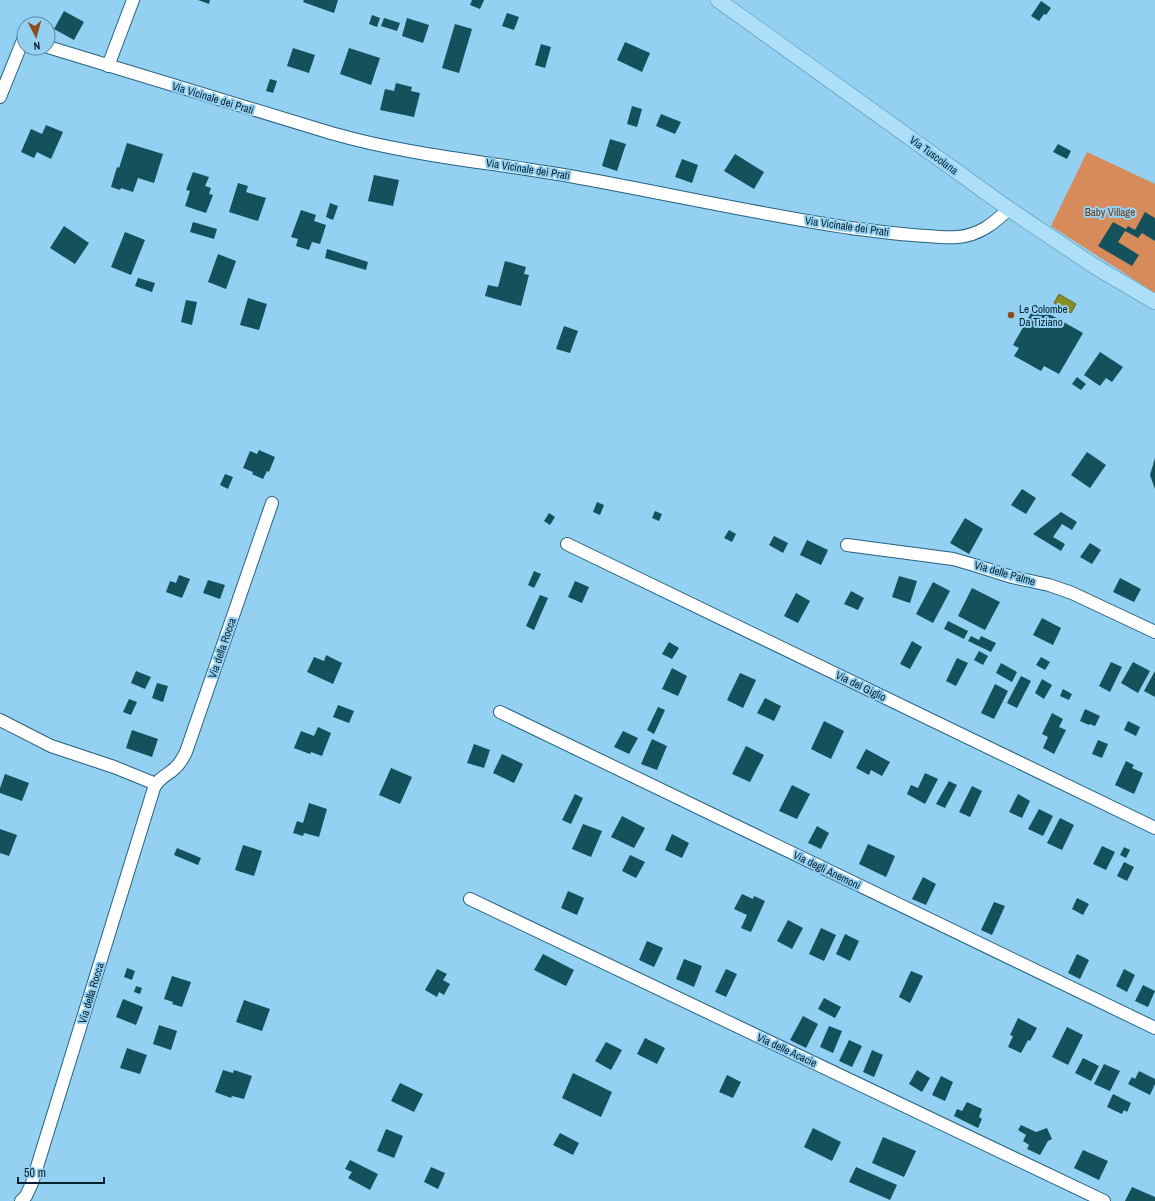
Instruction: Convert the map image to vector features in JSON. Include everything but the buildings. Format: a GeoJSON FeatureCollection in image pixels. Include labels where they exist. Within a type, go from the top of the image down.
{"type":"FeatureCollection","features":[{"type":"Feature","properties":{"kind":"main road","name":"Via Tuscolana"},"geometry":{"type":"LineString","coordinates":[[718,0],[1009,209],[1090,264],[1155,302]]}},
{"type":"Feature","properties":{"kind":"street"},"geometry":{"type":"LineString","coordinates":[[108,66],[133,0]]}},
{"type":"Feature","properties":{"kind":"street","name":"Via Vicinale dei Prati"},"geometry":{"type":"LineString","coordinates":[[56,50],[331,133],[367,142],[399,149],[584,178],[726,207],[822,223],[921,236],[960,237],[981,231],[992,224],[1009,209]]}},
{"type":"Feature","properties":{"kind":"street"},"geometry":{"type":"LineString","coordinates":[[0,98],[17,56]]}},
{"type":"Feature","properties":{"kind":"street","name":"Via della Rocca"},"geometry":{"type":"LineString","coordinates":[[21,1201],[26,1196],[32,1183],[156,784],[162,777],[179,764],[186,752],[272,503]]}},
{"type":"Feature","properties":{"kind":"street","name":"Via del Giglio"},"geometry":{"type":"LineString","coordinates":[[567,544],[1155,828]]}},
{"type":"Feature","properties":{"kind":"street","name":"Via delle Palme"},"geometry":{"type":"LineString","coordinates":[[847,545],[946,558],[974,564],[1017,579],[1059,588],[1155,632]]}},
{"type":"Feature","properties":{"kind":"street","name":"Via degli Anemoni"},"geometry":{"type":"LineString","coordinates":[[500,712],[1155,1028]]}},
{"type":"Feature","properties":{"kind":"street"},"geometry":{"type":"LineString","coordinates":[[0,720],[51,746],[156,784]]}},
{"type":"Feature","properties":{"kind":"street","name":"Via delle Acacie"},"geometry":{"type":"LineString","coordinates":[[470,899],[1104,1201]]}},
{"type":"Feature","properties":{"kind":"green space","name":"Baby Village"},"geometry":{"type":"Polygon","coordinates":[[[1087,152],[1155,184],[1155,293],[1051,226],[1087,152]]]}},
{"type":"Feature","properties":{"kind":"shaded area"},"geometry":{"type":"Polygon","coordinates":[[[1059,294],[1076,304],[1071,313],[1054,303],[1059,294]]]}},
{"type":"Feature","properties":{"kind":"place","name":"Le Colombe Da Tiziano"},"geometry":{"type":"Point","coordinates":[1011,315]}}]}
